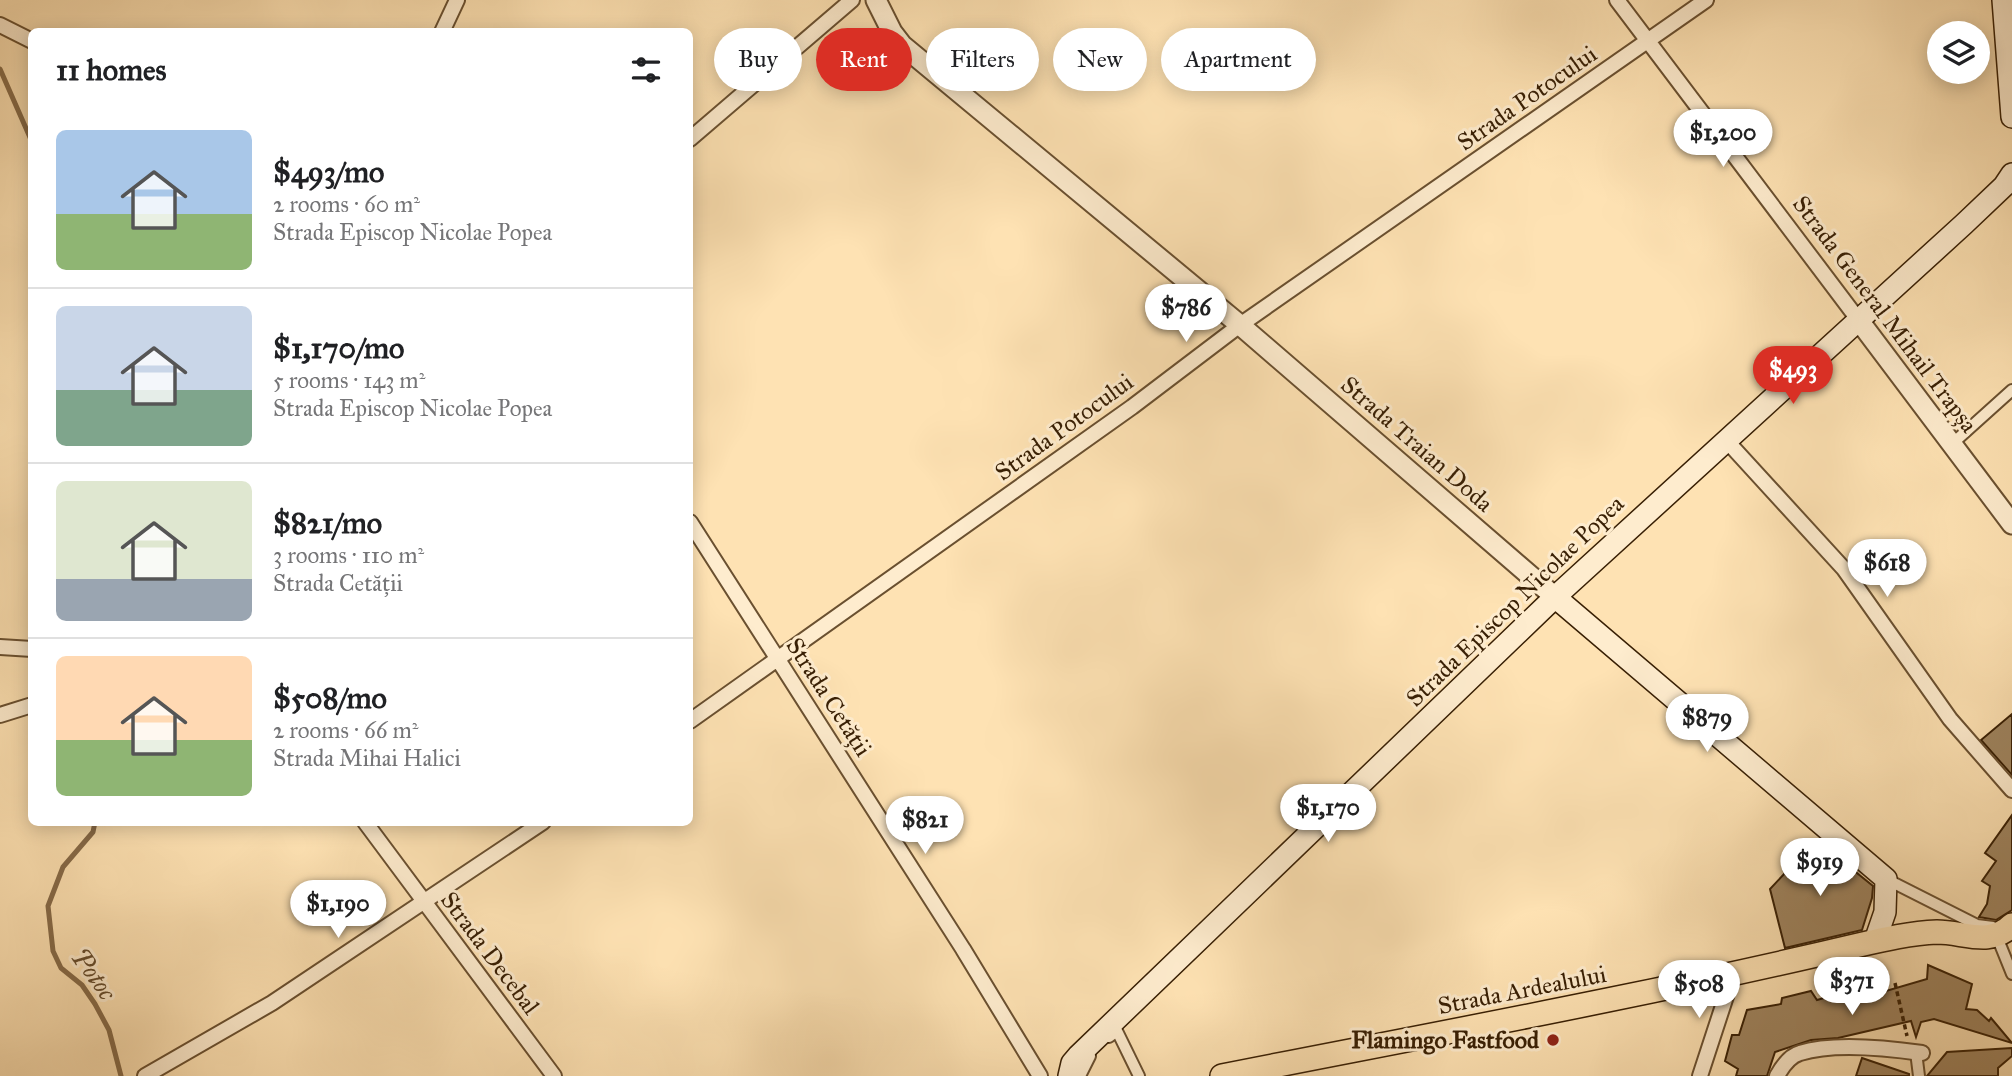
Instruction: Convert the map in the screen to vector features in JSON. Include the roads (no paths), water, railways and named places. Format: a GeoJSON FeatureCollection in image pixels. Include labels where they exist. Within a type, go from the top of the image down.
{"type":"FeatureCollection","features":[{"type":"Feature","properties":{"kind":"main road"},"geometry":{"type":"LineString","coordinates":[[2003,0],[2012,117]]}},
{"type":"Feature","properties":{"kind":"main road","name":"Strada Episcop Nicolae Popea"},"geometry":{"type":"LineString","coordinates":[[1074,1072],[1114,1027],[1555,597],[1857,318],[2009,184]]}},
{"type":"Feature","properties":{"kind":"main road","name":"Strada Traian Doda"},"geometry":{"type":"LineString","coordinates":[[1555,597],[1886,880]]}},
{"type":"Feature","properties":{"kind":"main road"},"geometry":{"type":"LineString","coordinates":[[1875,941],[1885,912],[1886,880]]}},
{"type":"Feature","properties":{"kind":"main road","name":"Strada Ardealului"},"geometry":{"type":"LineString","coordinates":[[1222,1076],[1732,975],[1875,941],[1940,932],[1970,938],[2004,930]]}},
{"type":"Feature","properties":{"kind":"street"},"geometry":{"type":"LineString","coordinates":[[444,28],[457,0]]}},
{"type":"Feature","properties":{"kind":"street"},"geometry":{"type":"LineString","coordinates":[[693,136],[852,0]]}},
{"type":"Feature","properties":{"kind":"street","name":"Strada Traian Doda"},"geometry":{"type":"LineString","coordinates":[[876,0],[891,33],[902,45],[1240,325],[1555,597]]}},
{"type":"Feature","properties":{"kind":"street","name":"Strada General Mihail Trapșa"},"geometry":{"type":"LineString","coordinates":[[1617,0],[2012,524]]}},
{"type":"Feature","properties":{"kind":"street","name":"Strada Potocului"},"geometry":{"type":"LineString","coordinates":[[693,719],[1132,407],[1240,325],[1706,0]]}},
{"type":"Feature","properties":{"kind":"street"},"geometry":{"type":"LineString","coordinates":[[0,25],[28,39]]}},
{"type":"Feature","properties":{"kind":"street"},"geometry":{"type":"LineString","coordinates":[[1952,444],[2012,390]]}},
{"type":"Feature","properties":{"kind":"street"},"geometry":{"type":"LineString","coordinates":[[1725,439],[1844,569],[1950,719],[2012,790]]}},
{"type":"Feature","properties":{"kind":"street","name":"Strada Cetății"},"geometry":{"type":"LineString","coordinates":[[693,527],[956,937],[1040,1076]]}},
{"type":"Feature","properties":{"kind":"street"},"geometry":{"type":"LineString","coordinates":[[0,647],[28,649]]}},
{"type":"Feature","properties":{"kind":"street"},"geometry":{"type":"LineString","coordinates":[[0,715],[28,706]]}},
{"type":"Feature","properties":{"kind":"street","name":"Strada Decebal"},"geometry":{"type":"LineString","coordinates":[[368,826],[554,1076]]}},
{"type":"Feature","properties":{"kind":"street"},"geometry":{"type":"LineString","coordinates":[[145,1076],[272,1003],[425,904],[537,826]]}},
{"type":"Feature","properties":{"kind":"street"},"geometry":{"type":"LineString","coordinates":[[1886,880],[1978,925],[2004,930],[2012,974]]}},
{"type":"Feature","properties":{"kind":"street"},"geometry":{"type":"LineString","coordinates":[[1700,1076],[1732,975]]}},
{"type":"Feature","properties":{"kind":"street"},"geometry":{"type":"LineString","coordinates":[[1114,1027],[1139,1076]]}},
{"type":"Feature","properties":{"kind":"street"},"geometry":{"type":"LineString","coordinates":[[1777,1076],[1785,1063],[1798,1053],[1838,1046],[1916,1052],[1919,1076]]}},
{"type":"Feature","properties":{"kind":"waterway","name":"Potoc"},"geometry":{"type":"LineString","coordinates":[[0,69],[28,133]]}},
{"type":"Feature","properties":{"kind":"waterway","name":"Potoc"},"geometry":{"type":"LineString","coordinates":[[94,826],[93,832],[63,867],[48,906],[53,951],[61,968],[82,985],[95,1004],[109,1030],[121,1076]]}},
{"type":"Feature","properties":{"kind":"place","name":"Flamingo Fastfood"},"geometry":{"type":"Point","coordinates":[1553,1040]}}]}
